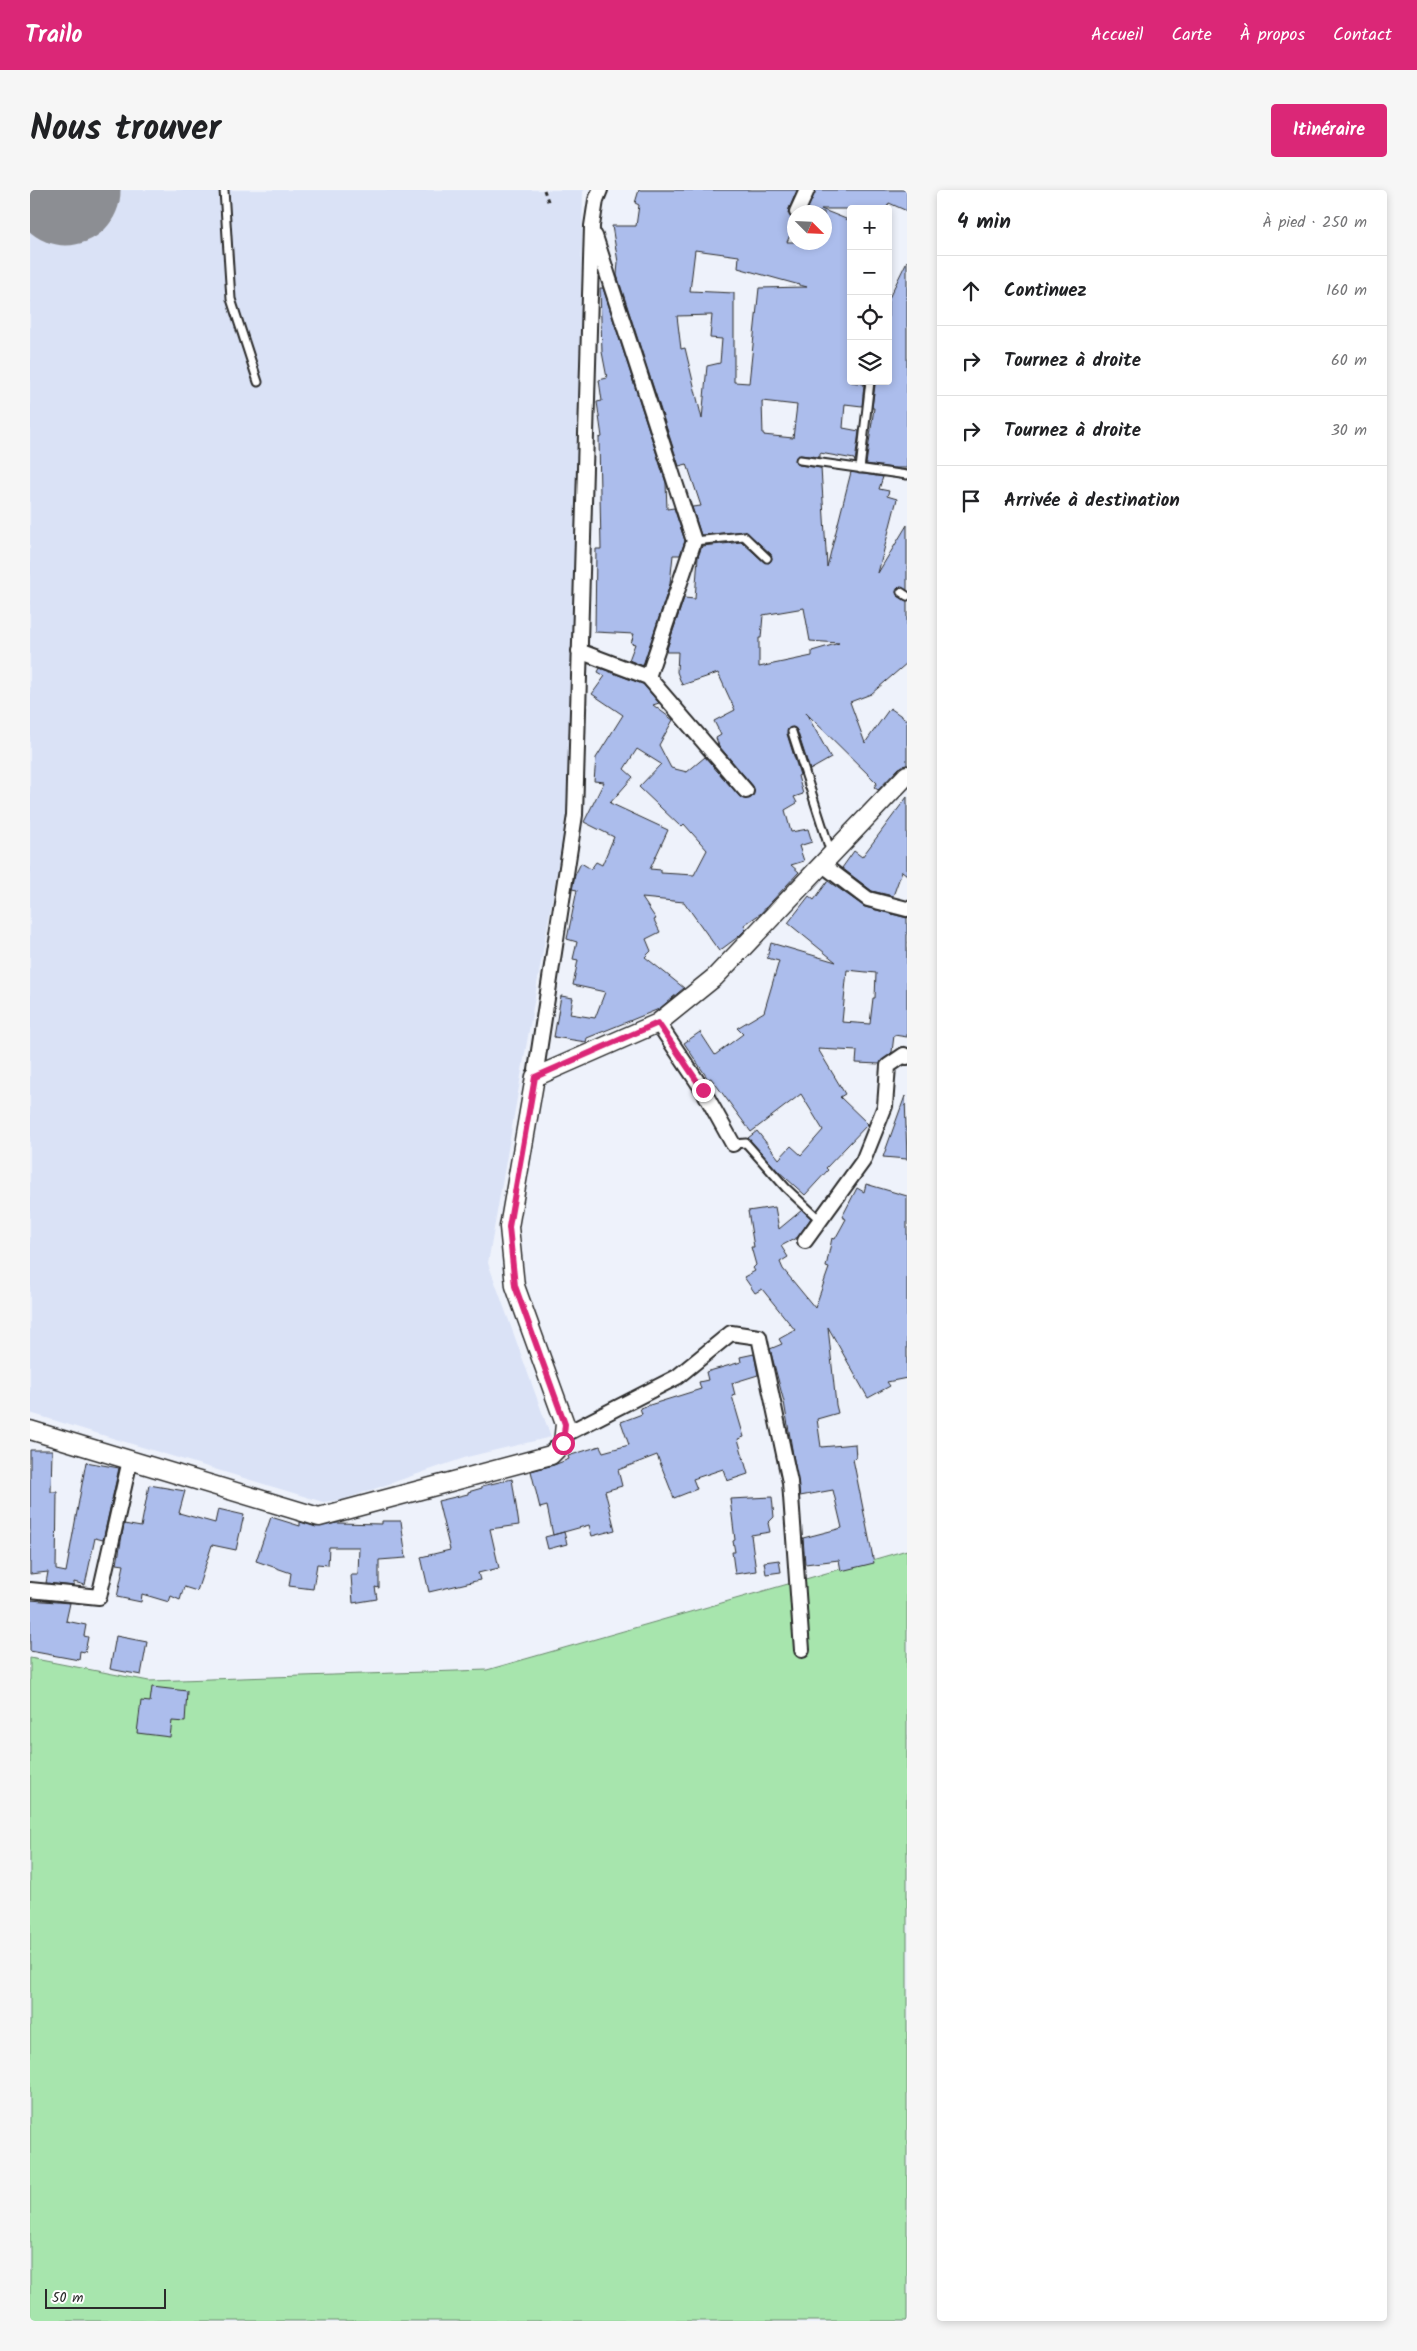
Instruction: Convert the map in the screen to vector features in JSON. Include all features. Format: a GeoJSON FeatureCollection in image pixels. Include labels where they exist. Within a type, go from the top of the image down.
{"type":"FeatureCollection","features":[{"type":"Feature","properties":{"kind":"street"},"geometry":{"type":"LineString","coordinates":[[800,205],[807,190]]}},
{"type":"Feature","properties":{"kind":"street"},"geometry":{"type":"LineString","coordinates":[[30,1430],[319,1517],[552,1455],[563,1443],[565,1424],[515,1286],[509,1227],[535,1077],[575,815],[592,226],[595,193]]}},
{"type":"Feature","properties":{"kind":"street"},"geometry":{"type":"LineString","coordinates":[[592,226],[694,541],[648,677]]}},
{"type":"Feature","properties":{"kind":"street"},"geometry":{"type":"LineString","coordinates":[[579,651],[648,677],[746,791]]}},
{"type":"Feature","properties":{"kind":"street"},"geometry":{"type":"LineString","coordinates":[[535,1077],[658,1023],[715,976],[907,774]]}},
{"type":"Feature","properties":{"kind":"street"},"geometry":{"type":"LineString","coordinates":[[827,860],[868,899],[907,909]]}},
{"type":"Feature","properties":{"kind":"street"},"geometry":{"type":"LineString","coordinates":[[658,1023],[703,1090],[733,1144]]}},
{"type":"Feature","properties":{"kind":"street"},"geometry":{"type":"LineString","coordinates":[[805,1241],[863,1161],[885,1106],[888,1066],[904,1055],[907,1056]]}},
{"type":"Feature","properties":{"kind":"street"},"geometry":{"type":"LineString","coordinates":[[564,1435],[678,1377],[731,1333],[759,1337],[790,1482],[802,1650]]}},
{"type":"Feature","properties":{"kind":"street"},"geometry":{"type":"LineString","coordinates":[[30,1590],[99,1598],[130,1460]]}},
{"type":"Feature","properties":{"kind":"lane"},"geometry":{"type":"LineString","coordinates":[[224,190],[231,299],[258,382]]}},
{"type":"Feature","properties":{"kind":"lane"},"geometry":{"type":"LineString","coordinates":[[860,468],[870,385]]}},
{"type":"Feature","properties":{"kind":"lane"},"geometry":{"type":"LineString","coordinates":[[800,460],[907,475]]}},
{"type":"Feature","properties":{"kind":"lane"},"geometry":{"type":"LineString","coordinates":[[694,541],[744,536],[767,558]]}},
{"type":"Feature","properties":{"kind":"lane"},"geometry":{"type":"LineString","coordinates":[[792,732],[827,860]]}},
{"type":"Feature","properties":{"kind":"lane"},"geometry":{"type":"LineString","coordinates":[[733,1144],[746,1143],[786,1188],[820,1220]]}},
{"type":"Feature","properties":{"kind":"path"},"geometry":{"type":"LineString","coordinates":[[544,190],[549,204]]}},
{"type":"Feature","properties":{"kind":"shaded area"},"geometry":{"type":"Polygon","coordinates":[[[30,190],[583,190],[572,770],[569,819],[561,849],[488,1263],[551,1437],[467,1457],[342,1500],[323,1502],[30,1413],[30,190]]]}},
{"type":"Feature","properties":{"kind":"green space"},"geometry":{"type":"Polygon","coordinates":[[[907,1550],[907,2321],[30,2321],[30,1658],[149,1681],[487,1670],[907,1550]]]}},
{"type":"Feature","properties":{"kind":"building"},"geometry":{"type":"Polygon","coordinates":[[[639,190],[797,190],[791,205],[787,205],[787,250],[832,250],[832,213],[847,219],[847,385],[864,385],[862,406],[845,404],[843,428],[859,431],[855,462],[854,459],[820,453],[820,457],[800,455],[795,460],[799,465],[821,468],[827,567],[851,472],[883,477],[879,489],[889,491],[887,496],[897,499],[878,573],[907,525],[907,590],[899,587],[896,592],[898,596],[907,601],[907,663],[871,694],[850,702],[865,743],[890,708],[907,720],[907,765],[899,768],[878,790],[874,787],[877,783],[806,713],[831,758],[810,770],[797,730],[793,727],[788,729],[787,734],[800,775],[798,776],[803,794],[794,797],[797,803],[785,810],[791,832],[808,829],[812,842],[799,846],[804,861],[791,865],[799,872],[760,914],[744,925],[746,929],[738,937],[719,951],[684,902],[642,898],[656,919],[654,920],[660,932],[646,939],[651,951],[645,957],[684,988],[659,1009],[587,1038],[586,1042],[554,1037],[561,996],[573,998],[570,1014],[595,1018],[605,992],[573,985],[578,960],[573,959],[577,942],[567,939],[577,890],[572,889],[575,875],[581,863],[591,869],[596,862],[602,865],[614,837],[584,822],[604,782],[594,781],[596,758],[623,715],[592,694],[605,676],[598,672],[600,668],[643,684],[659,703],[653,705],[673,720],[659,745],[671,768],[687,772],[705,757],[740,797],[744,799],[751,798],[754,793],[753,786],[719,746],[716,738],[721,735],[714,721],[735,710],[718,673],[682,685],[677,672],[678,652],[666,652],[684,598],[695,599],[698,557],[702,546],[742,542],[764,562],[769,563],[772,559],[771,554],[745,531],[701,535],[692,507],[701,506],[687,464],[679,466],[617,275],[618,262],[612,226],[636,226],[639,205],[635,203],[639,190]],[[695,250],[690,291],[734,293],[734,382],[749,383],[759,288],[807,287],[738,268],[739,256],[695,250]],[[712,315],[677,316],[681,349],[685,348],[702,419],[707,366],[720,363],[722,339],[710,338],[712,315]],[[762,401],[763,435],[793,438],[797,405],[762,401]],[[804,608],[763,615],[761,638],[759,638],[759,667],[812,656],[812,651],[839,643],[810,641],[804,608]],[[637,749],[624,769],[633,777],[610,803],[668,830],[650,869],[661,870],[661,873],[694,875],[707,850],[684,824],[681,827],[639,787],[661,764],[637,749]]]}},
{"type":"Feature","properties":{"kind":"building"},"geometry":{"type":"Polygon","coordinates":[[[816,190],[907,190],[907,211],[889,203],[888,205],[847,205],[847,209],[832,209],[832,205],[809,205],[816,190]]]}},
{"type":"Feature","properties":{"kind":"building"},"geometry":{"type":"Polygon","coordinates":[[[907,261],[907,468],[866,464],[874,408],[872,408],[875,385],[892,385],[892,292],[907,261]]]}},
{"type":"Feature","properties":{"kind":"building"},"geometry":{"type":"Polygon","coordinates":[[[600,288],[603,288],[666,483],[667,509],[674,508],[685,541],[680,555],[673,555],[670,584],[643,666],[629,660],[635,644],[631,643],[634,634],[595,632],[596,549],[601,549],[599,438],[602,437],[597,402],[602,401],[599,380],[607,378],[602,352],[600,288]]]}},
{"type":"Feature","properties":{"kind":"building"},"geometry":{"type":"Polygon","coordinates":[[[907,797],[907,875],[902,871],[893,896],[872,891],[842,868],[854,851],[862,857],[907,797]]]}},
{"type":"Feature","properties":{"kind":"building"},"geometry":{"type":"Polygon","coordinates":[[[828,881],[865,907],[907,918],[907,1037],[894,1035],[892,1052],[880,1064],[856,1063],[857,1051],[818,1049],[845,1094],[840,1097],[868,1124],[826,1168],[828,1170],[805,1195],[777,1170],[748,1138],[757,1131],[779,1159],[791,1146],[801,1155],[823,1130],[801,1094],[751,1132],[711,1078],[708,1079],[684,1043],[700,1032],[715,1055],[743,1034],[737,1028],[764,1012],[779,961],[767,958],[771,943],[836,962],[788,923],[809,896],[814,900],[828,881]],[[847,970],[842,1022],[870,1024],[873,998],[875,998],[876,973],[847,970]]]}},
{"type":"Feature","properties":{"kind":"building"},"geometry":{"type":"Polygon","coordinates":[[[905,1096],[907,1159],[883,1157],[905,1096]]]}},
{"type":"Feature","properties":{"kind":"building"},"geometry":{"type":"Polygon","coordinates":[[[866,1184],[907,1196],[907,1378],[887,1382],[890,1386],[868,1398],[828,1327],[838,1413],[817,1419],[821,1447],[855,1444],[856,1458],[853,1459],[874,1563],[841,1571],[839,1560],[805,1564],[803,1538],[842,1528],[833,1490],[800,1496],[784,1402],[770,1349],[782,1344],[779,1339],[795,1330],[762,1289],[755,1293],[744,1277],[755,1271],[753,1268],[756,1265],[751,1247],[754,1247],[748,1211],[775,1207],[779,1229],[802,1210],[811,1218],[798,1237],[781,1246],[788,1257],[780,1262],[783,1269],[815,1308],[829,1268],[826,1267],[832,1238],[835,1239],[846,1219],[842,1217],[857,1188],[864,1192],[866,1184]]]}},
{"type":"Feature","properties":{"kind":"building"},"geometry":{"type":"Polygon","coordinates":[[[754,1354],[758,1375],[732,1383],[735,1395],[732,1396],[744,1437],[738,1439],[748,1474],[727,1481],[723,1469],[693,1479],[697,1489],[674,1498],[657,1455],[618,1470],[622,1486],[605,1491],[615,1530],[592,1536],[589,1525],[553,1535],[547,1506],[540,1508],[531,1471],[554,1465],[569,1459],[568,1456],[600,1446],[603,1452],[629,1445],[621,1422],[642,1414],[640,1408],[701,1389],[699,1382],[708,1380],[706,1372],[741,1362],[740,1357],[754,1354]]]}},
{"type":"Feature","properties":{"kind":"building"},"geometry":{"type":"Polygon","coordinates":[[[30,1450],[52,1450],[51,1492],[57,1492],[56,1570],[66,1572],[86,1462],[119,1468],[103,1540],[95,1538],[85,1585],[74,1582],[74,1586],[46,1583],[48,1572],[30,1574],[30,1450]]]}},
{"type":"Feature","properties":{"kind":"building"},"geometry":{"type":"Polygon","coordinates":[[[512,1479],[519,1525],[490,1529],[499,1568],[478,1573],[480,1580],[429,1592],[421,1557],[450,1550],[438,1501],[468,1494],[468,1492],[482,1488],[482,1486],[512,1479]]]}},
{"type":"Feature","properties":{"kind":"building"},"geometry":{"type":"Polygon","coordinates":[[[149,1485],[185,1491],[179,1513],[215,1523],[218,1509],[244,1515],[236,1550],[212,1545],[197,1591],[184,1587],[180,1600],[171,1596],[169,1602],[142,1594],[141,1602],[117,1597],[124,1565],[117,1564],[124,1524],[141,1527],[149,1485]]]}},
{"type":"Feature","properties":{"kind":"building"},"geometry":{"type":"Polygon","coordinates":[[[772,1497],[774,1517],[768,1523],[770,1532],[751,1535],[756,1571],[735,1574],[732,1552],[735,1552],[733,1541],[735,1540],[730,1499],[772,1497]]]}},
{"type":"Feature","properties":{"kind":"building"},"geometry":{"type":"Polygon","coordinates":[[[271,1517],[300,1526],[300,1522],[316,1527],[337,1523],[382,1524],[382,1521],[401,1521],[406,1558],[379,1560],[379,1588],[375,1587],[377,1599],[353,1603],[351,1575],[358,1575],[359,1547],[329,1547],[328,1565],[317,1564],[313,1589],[289,1586],[291,1573],[256,1561],[271,1517]]]}},
{"type":"Feature","properties":{"kind":"building"},"geometry":{"type":"Polygon","coordinates":[[[564,1532],[567,1544],[548,1549],[545,1537],[564,1532]]]}},
{"type":"Feature","properties":{"kind":"building"},"geometry":{"type":"Polygon","coordinates":[[[779,1560],[781,1572],[766,1574],[764,1562],[779,1560]]]}},
{"type":"Feature","properties":{"kind":"building"},"geometry":{"type":"Polygon","coordinates":[[[30,1600],[70,1603],[66,1621],[86,1625],[84,1636],[88,1637],[85,1652],[80,1651],[79,1660],[30,1651],[30,1600]]]}},
{"type":"Feature","properties":{"kind":"building"},"geometry":{"type":"Polygon","coordinates":[[[116,1636],[147,1642],[141,1675],[110,1669],[116,1636]]]}},
{"type":"Feature","properties":{"kind":"building"},"geometry":{"type":"Polygon","coordinates":[[[152,1687],[187,1691],[185,1722],[172,1721],[170,1737],[137,1733],[141,1701],[150,1702],[152,1687]]]}},
{"type":"Feature","properties":{"kind":"route"},"geometry":{"type":"LineString","coordinates":[[563,1443],[565,1424],[515,1286],[509,1227],[535,1077],[658,1023],[703,1090]]}}]}
